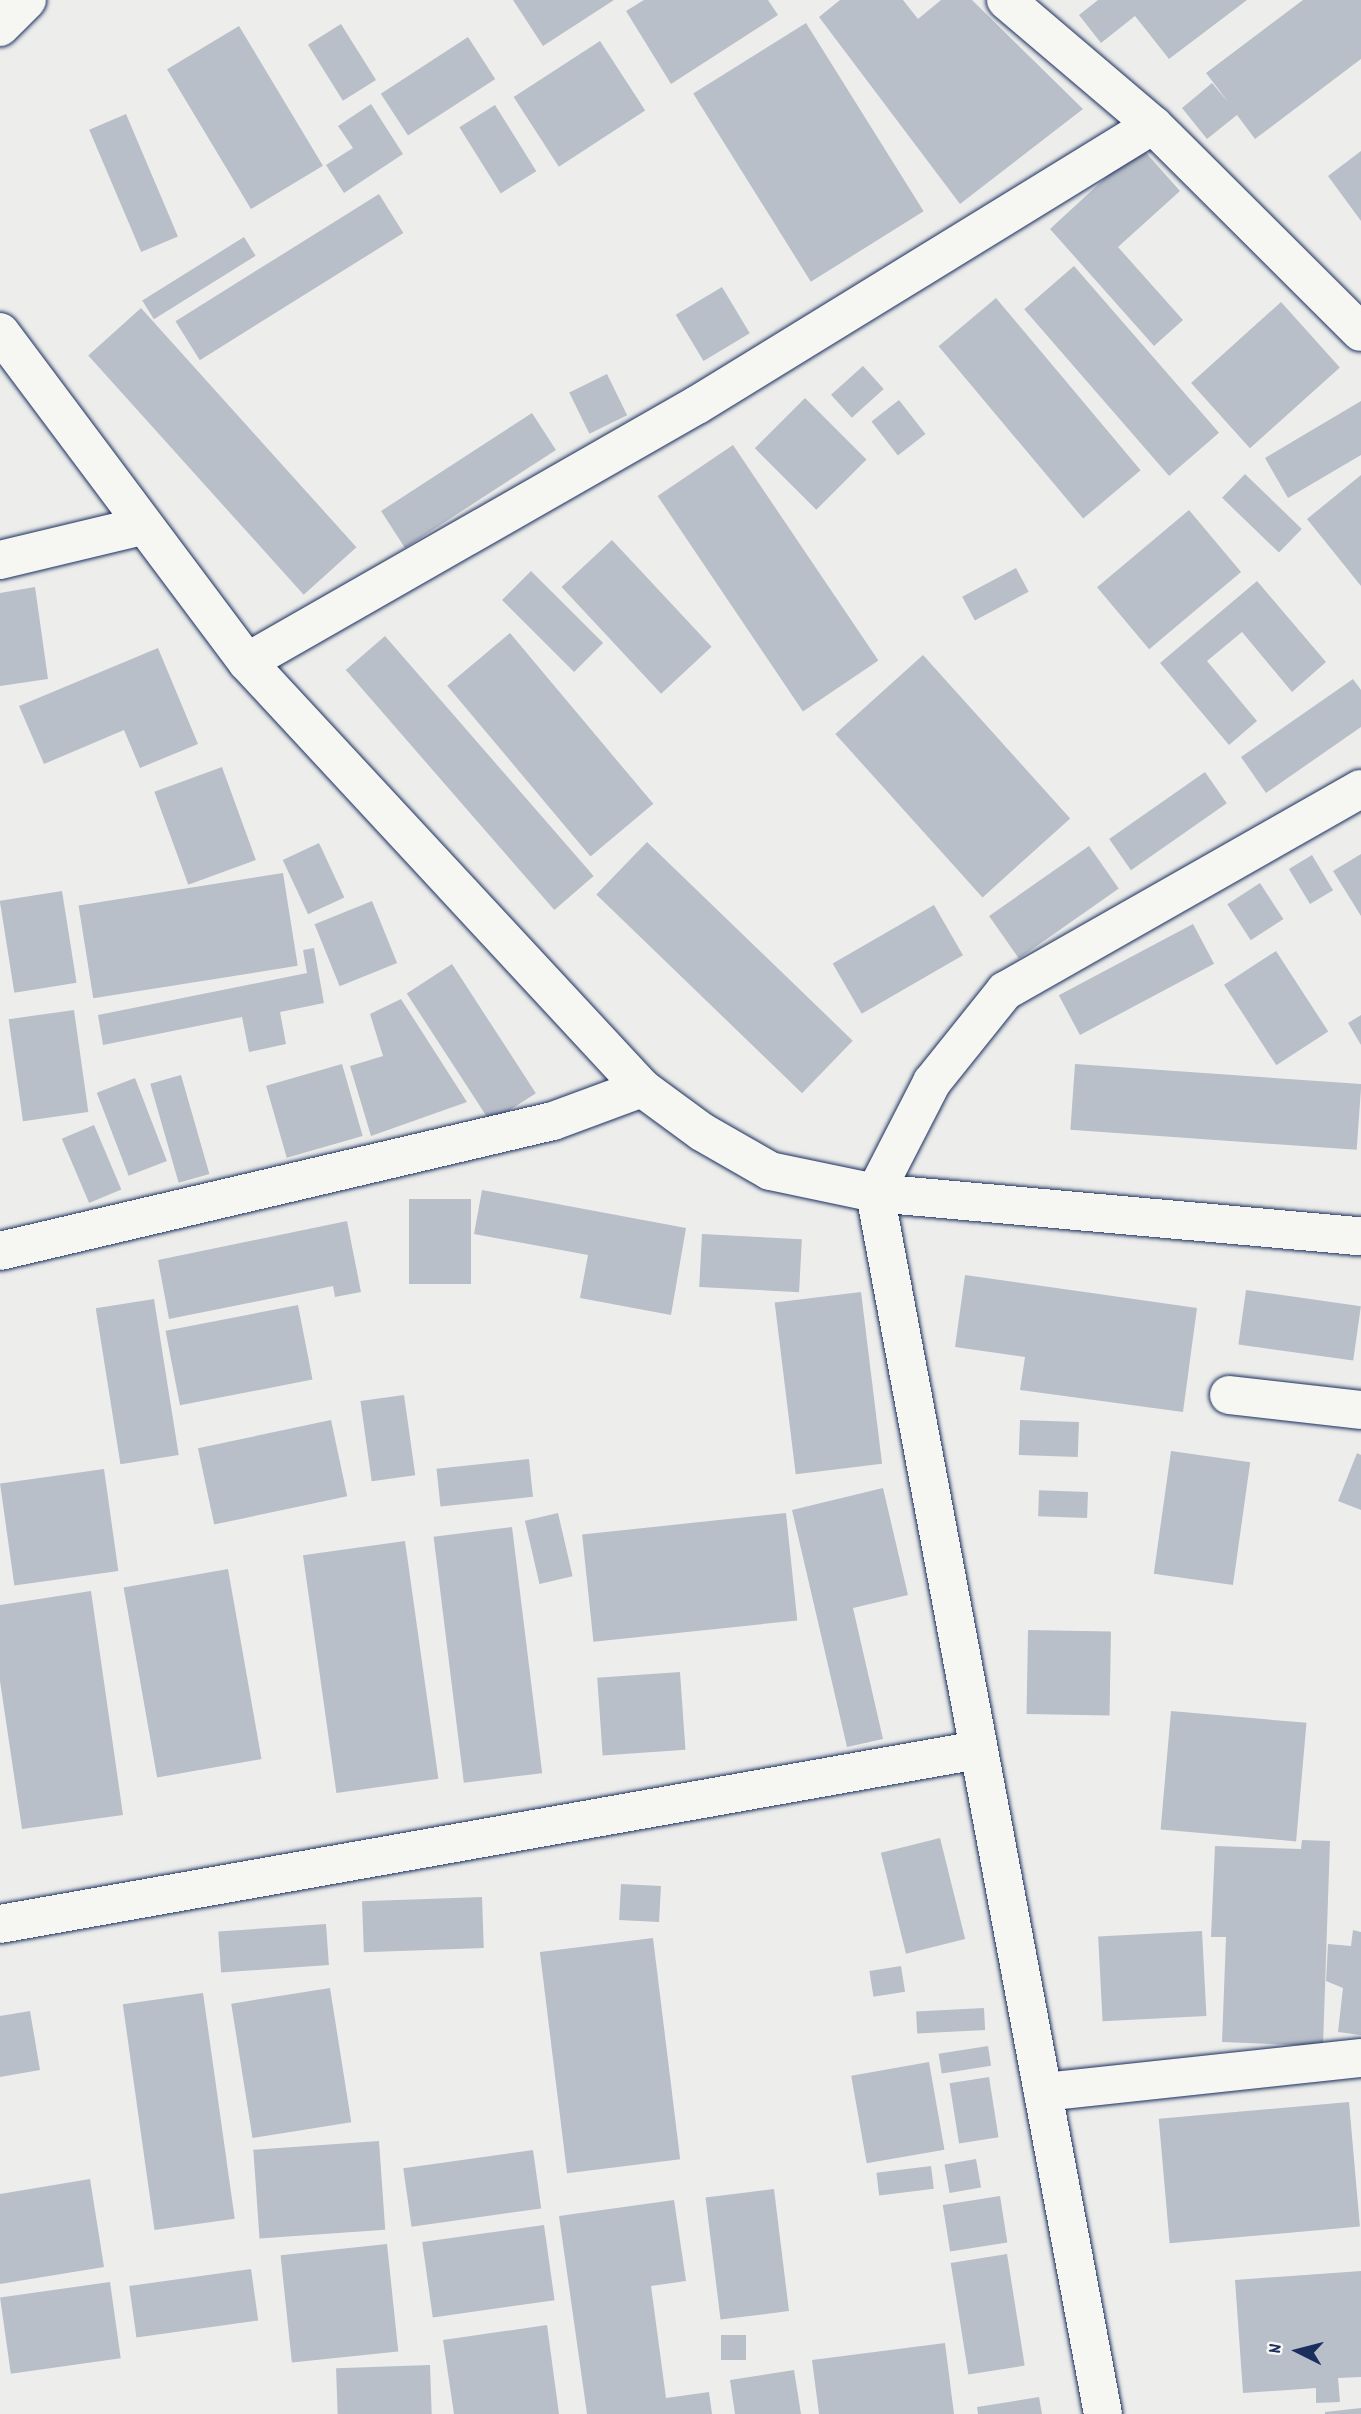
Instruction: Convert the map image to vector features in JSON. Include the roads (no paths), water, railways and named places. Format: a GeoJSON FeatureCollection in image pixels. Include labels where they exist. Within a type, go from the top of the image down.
{"type":"FeatureCollection","features":[{"type":"Feature","properties":{"kind":"street"},"geometry":{"type":"LineString","coordinates":[[0,27],[26,0]]}},
{"type":"Feature","properties":{"kind":"street"},"geometry":{"type":"LineString","coordinates":[[1006,0],[1153,125],[1361,332]]}},
{"type":"Feature","properties":{"kind":"street"},"geometry":{"type":"LineString","coordinates":[[247,662],[697,405],[1153,125]]}},
{"type":"Feature","properties":{"kind":"street"},"geometry":{"type":"LineString","coordinates":[[0,332],[142,526],[247,662],[642,1088],[702,1132],[771,1171],[875,1193],[1361,1236]]}},
{"type":"Feature","properties":{"kind":"street"},"geometry":{"type":"LineString","coordinates":[[0,560],[142,526]]}},
{"type":"Feature","properties":{"kind":"street"},"geometry":{"type":"LineString","coordinates":[[1103,2414],[875,1193],[932,1082],[1005,991],[1361,789]]}},
{"type":"Feature","properties":{"kind":"street"},"geometry":{"type":"LineString","coordinates":[[0,1251],[553,1121],[642,1088]]}},
{"type":"Feature","properties":{"kind":"street"},"geometry":{"type":"LineString","coordinates":[[1229,1395],[1361,1410]]}},
{"type":"Feature","properties":{"kind":"street"},"geometry":{"type":"LineString","coordinates":[[0,1924],[978,1750]]}},
{"type":"Feature","properties":{"kind":"street"},"geometry":{"type":"LineString","coordinates":[[1043,2092],[1361,2058]]}}]}
